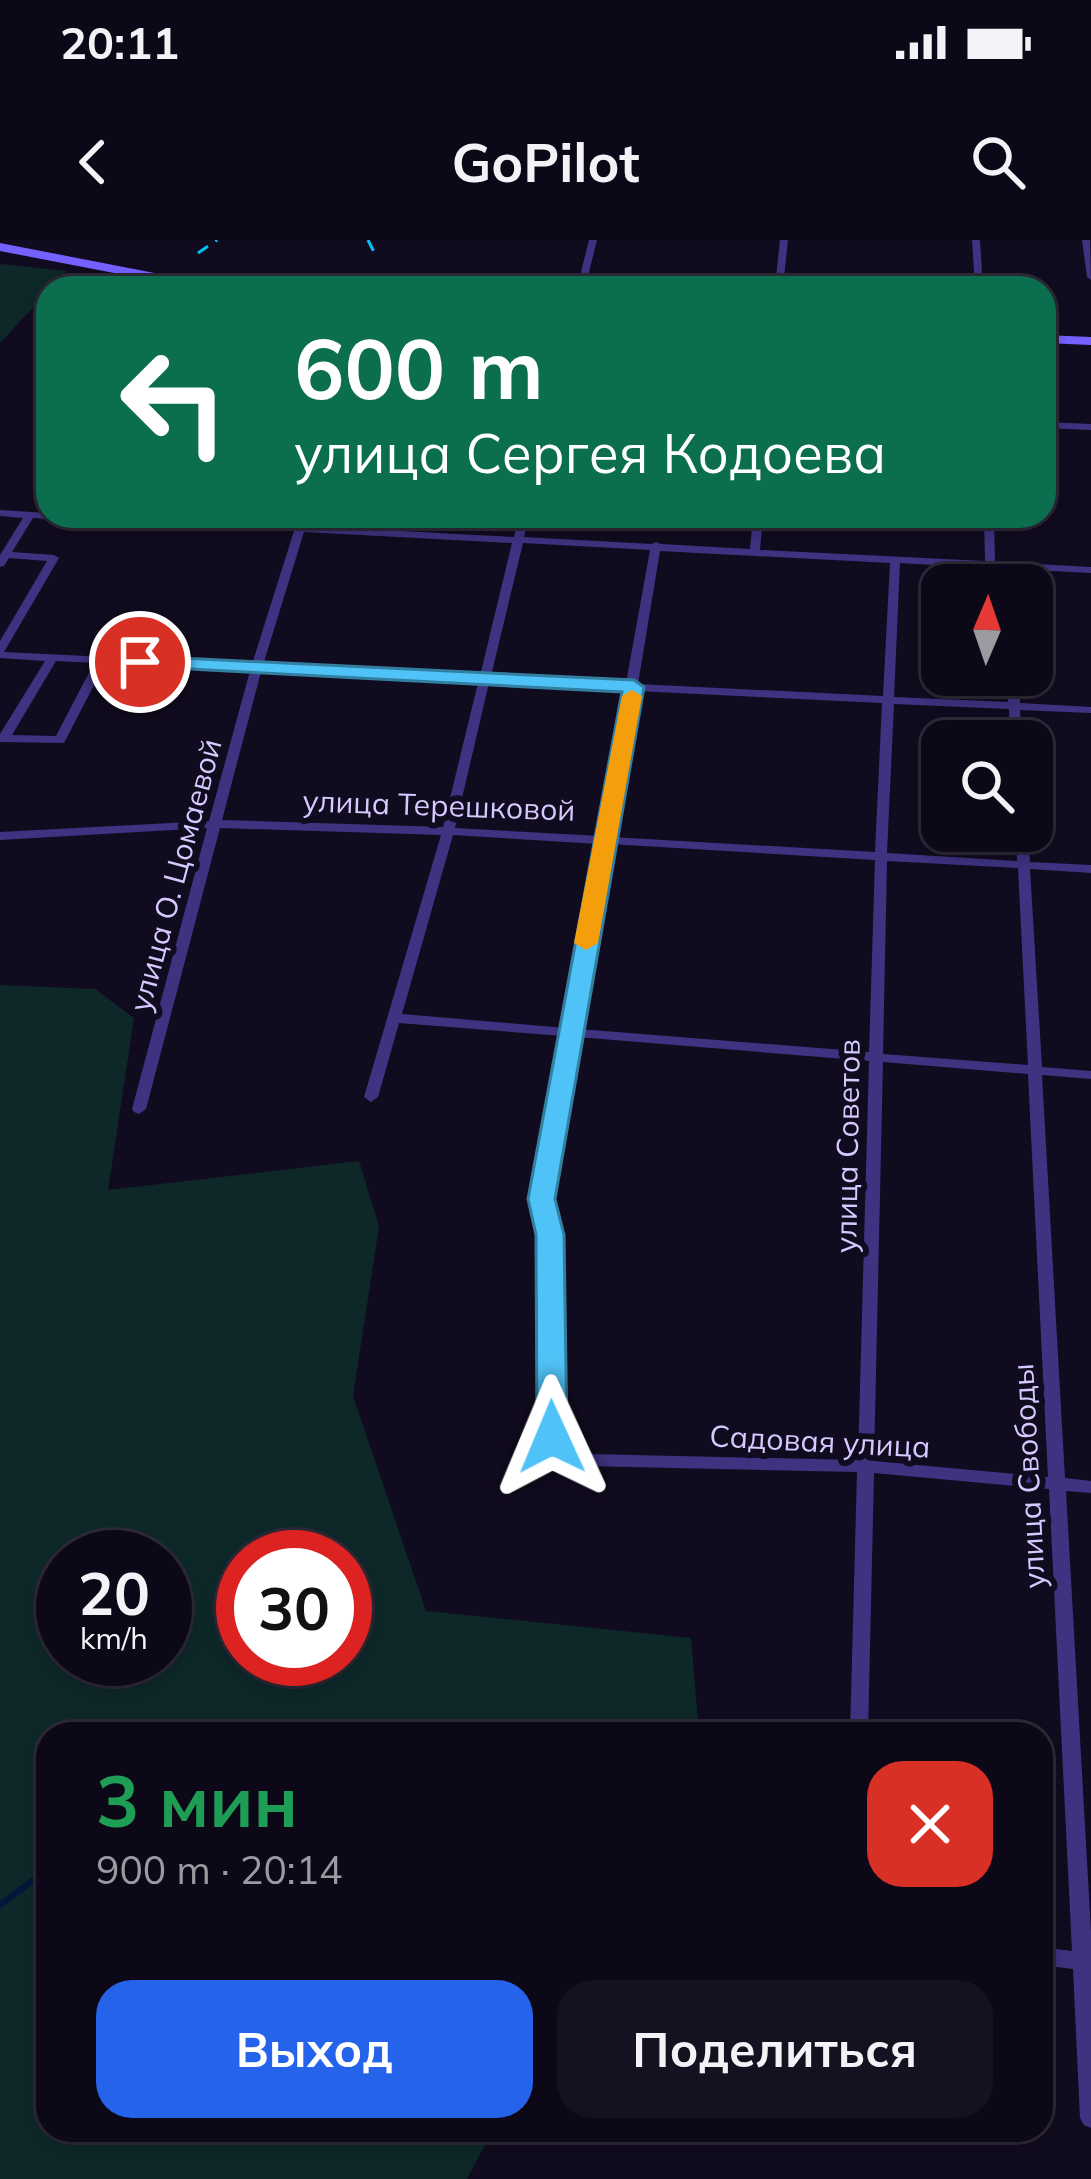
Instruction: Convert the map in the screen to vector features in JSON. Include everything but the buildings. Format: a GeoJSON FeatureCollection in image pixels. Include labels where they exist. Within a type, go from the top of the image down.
{"type":"FeatureCollection","features":[{"type":"Feature","properties":{"kind":"street"},"geometry":{"type":"LineString","coordinates":[[584,276],[593,240]]}},
{"type":"Feature","properties":{"kind":"street"},"geometry":{"type":"LineString","coordinates":[[780,276],[784,240]]}},
{"type":"Feature","properties":{"kind":"street"},"geometry":{"type":"LineString","coordinates":[[976,240],[978,276]]}},
{"type":"Feature","properties":{"kind":"street"},"geometry":{"type":"LineString","coordinates":[[1086,240],[1091,277]]}},
{"type":"Feature","properties":{"kind":"street"},"geometry":{"type":"LineString","coordinates":[[0,248],[148,276]]}},
{"type":"Feature","properties":{"kind":"street"},"geometry":{"type":"LineString","coordinates":[[1056,340],[1091,341]]}},
{"type":"Feature","properties":{"kind":"street"},"geometry":{"type":"LineString","coordinates":[[1056,426],[1091,427]]}},
{"type":"Feature","properties":{"kind":"street"},"geometry":{"type":"LineString","coordinates":[[0,513],[36,515]]}},
{"type":"Feature","properties":{"kind":"street"},"geometry":{"type":"LineString","coordinates":[[3,560],[30,515]]}},
{"type":"Feature","properties":{"kind":"street","name":"улица О. Цомаевой"},"geometry":{"type":"LineString","coordinates":[[140,1109],[256,669],[300,528]]}},
{"type":"Feature","properties":{"kind":"street"},"geometry":{"type":"LineString","coordinates":[[391,528],[971,564]]}},
{"type":"Feature","properties":{"kind":"street"},"geometry":{"type":"LineString","coordinates":[[371,1097],[448,831],[521,528]]}},
{"type":"Feature","properties":{"kind":"street"},"geometry":{"type":"LineString","coordinates":[[754,551],[757,528]]}},
{"type":"Feature","properties":{"kind":"street"},"geometry":{"type":"LineString","coordinates":[[989,528],[990,564]]}},
{"type":"Feature","properties":{"kind":"street"},"geometry":{"type":"LineString","coordinates":[[571,1034],[656,545]]}},
{"type":"Feature","properties":{"kind":"street"},"geometry":{"type":"LineString","coordinates":[[3,560],[54,558],[0,652],[1091,710]]}},
{"type":"Feature","properties":{"kind":"street","name":"улица Советов"},"geometry":{"type":"LineString","coordinates":[[859,1722],[880,856],[895,560]]}},
{"type":"Feature","properties":{"kind":"street"},"geometry":{"type":"LineString","coordinates":[[1053,568],[1091,570]]}},
{"type":"Feature","properties":{"kind":"street"},"geometry":{"type":"LineString","coordinates":[[2,738],[53,658]]}},
{"type":"Feature","properties":{"kind":"street"},"geometry":{"type":"LineString","coordinates":[[2,738],[60,740],[101,660]]}},
{"type":"Feature","properties":{"kind":"street"},"geometry":{"type":"LineString","coordinates":[[1013,696],[1015,720]]}},
{"type":"Feature","properties":{"kind":"street","name":"улица Терешковой"},"geometry":{"type":"LineString","coordinates":[[0,836],[218,824],[448,831],[1091,869]]}},
{"type":"Feature","properties":{"kind":"street","name":"улица Свободы"},"geometry":{"type":"LineString","coordinates":[[1023,852],[1091,2118]]}},
{"type":"Feature","properties":{"kind":"street"},"geometry":{"type":"LineString","coordinates":[[395,1018],[1091,1075]]}},
{"type":"Feature","properties":{"kind":"street","name":"Садовая улица"},"geometry":{"type":"LineString","coordinates":[[571,1034],[542,1199],[550,1235],[552,1437],[586,1460],[866,1466],[1091,1487]]}},
{"type":"Feature","properties":{"kind":"street"},"geometry":{"type":"LineString","coordinates":[[1053,1958],[1086,1962]]}},
{"type":"Feature","properties":{"kind":"green space"},"geometry":{"type":"Polygon","coordinates":[[[0,264],[67,271],[62,276],[36,276],[36,304],[0,343],[0,264]]]}},
{"type":"Feature","properties":{"kind":"green space"},"geometry":{"type":"Polygon","coordinates":[[[0,985],[95,989],[134,1018],[108,1190],[359,1161],[379,1226],[353,1396],[426,1611],[691,1638],[698,1722],[36,1722],[36,2142],[487,2142],[467,2179],[0,2179],[0,985]]]}},
{"type":"Feature","properties":{"kind":"waterway"},"geometry":{"type":"LineString","coordinates":[[0,1905],[36,1878]]}},
{"type":"Feature","properties":{"kind":"railway"},"geometry":{"type":"LineString","coordinates":[[198,253],[217,240]]}},
{"type":"Feature","properties":{"kind":"railway"},"geometry":{"type":"LineString","coordinates":[[368,240],[375,254]]}},
{"type":"Feature","properties":{"kind":"slow traffic"},"geometry":{"type":"LineString","coordinates":[[586,943],[632,696]]}},
{"type":"Feature","properties":{"kind":"route"},"geometry":{"type":"LineString","coordinates":[[140,662],[634,687],[542,1199],[550,1235],[552,1437]]}}]}
